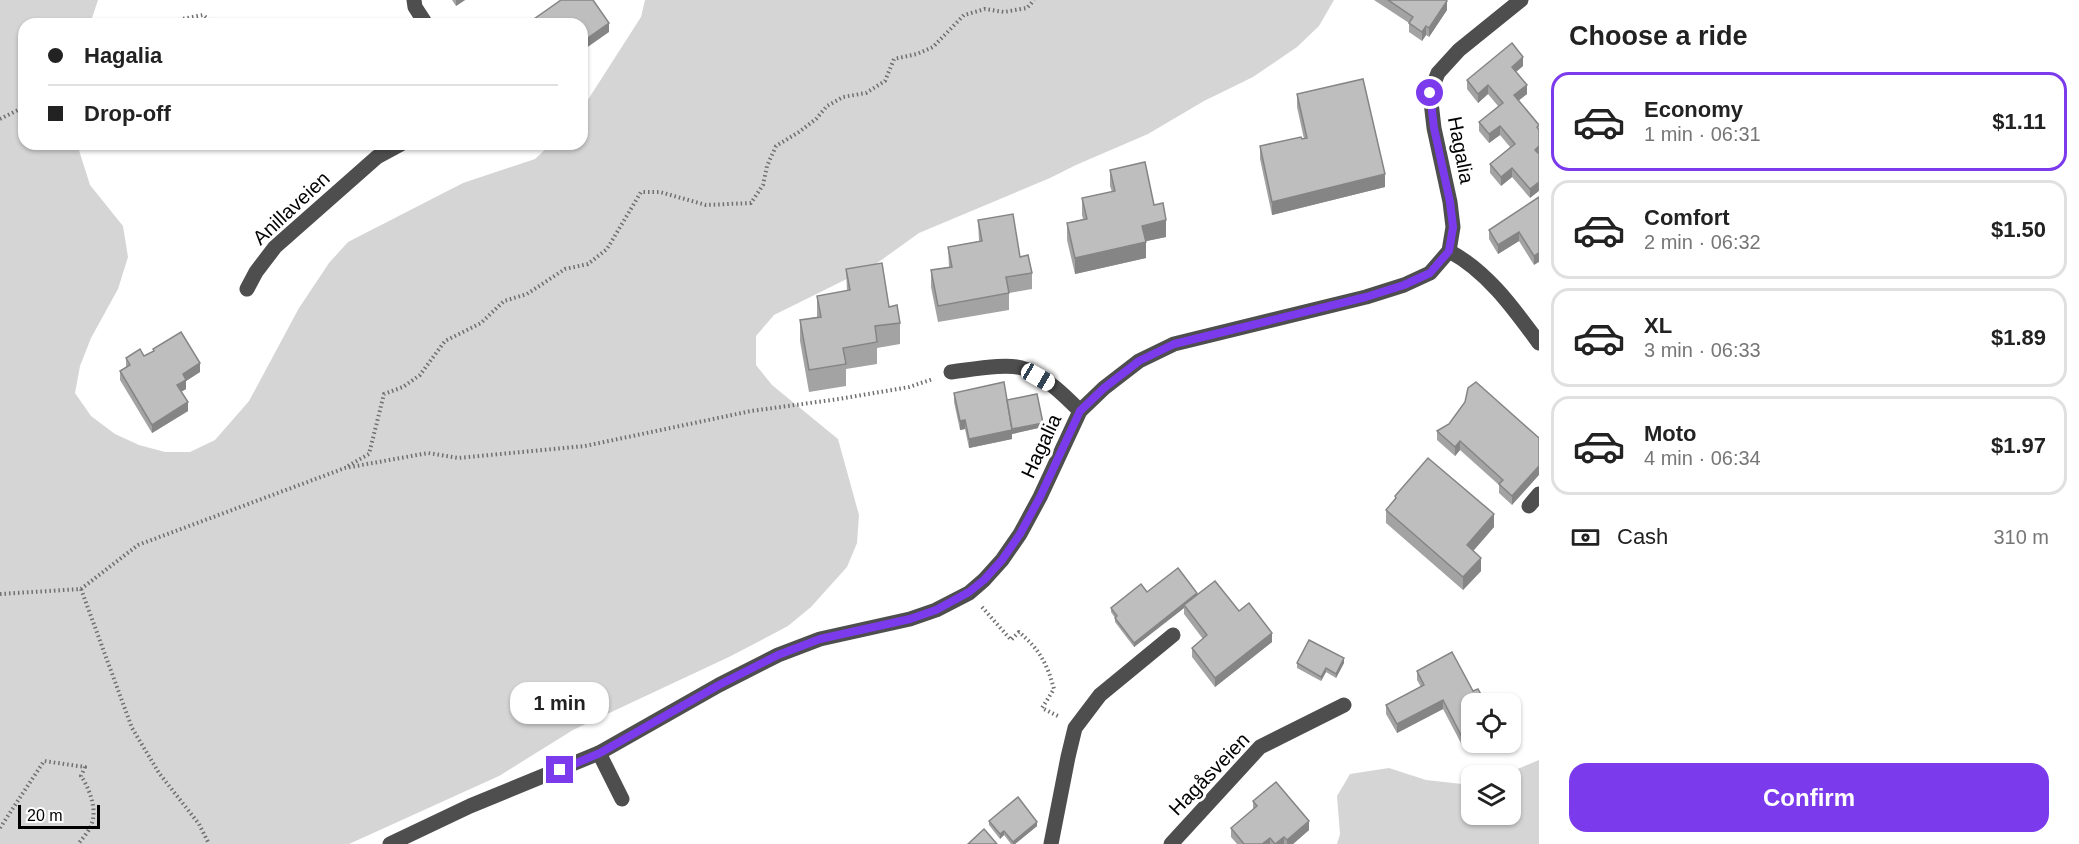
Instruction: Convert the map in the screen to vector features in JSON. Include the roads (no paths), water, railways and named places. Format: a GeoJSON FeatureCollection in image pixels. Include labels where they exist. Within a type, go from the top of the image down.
{"type":"FeatureCollection","features":[{"type":"Feature","properties":{"kind":"street"},"geometry":{"type":"LineString","coordinates":[[414,0],[415,7],[422,18]]}},
{"type":"Feature","properties":{"kind":"street","name":"Hagalia"},"geometry":{"type":"LineString","coordinates":[[390,844],[470,806],[600,753],[719,685],[778,655],[820,639],[910,619],[936,610],[969,592],[984,580],[1002,560],[1020,534],[1080,411],[1104,388],[1139,361],[1174,344],[1366,297],[1404,285],[1430,273],[1449,251],[1453,227],[1434,128],[1430,93],[1438,74],[1459,50],[1521,0]]}},
{"type":"Feature","properties":{"kind":"street","name":"Anillaveien"},"geometry":{"type":"LineString","coordinates":[[248,289],[256,272],[275,247],[377,157],[390,150]]}},
{"type":"Feature","properties":{"kind":"street"},"geometry":{"type":"LineString","coordinates":[[1449,251],[1460,257],[1496,287],[1539,343]]}},
{"type":"Feature","properties":{"kind":"street"},"geometry":{"type":"LineString","coordinates":[[951,372],[988,367],[1023,368],[1053,385],[1080,411]]}},
{"type":"Feature","properties":{"kind":"street"},"geometry":{"type":"LineString","coordinates":[[1051,844],[1075,728],[1100,695],[1173,635]]}},
{"type":"Feature","properties":{"kind":"street","name":"Hagåsveien"},"geometry":{"type":"LineString","coordinates":[[1171,844],[1260,747],[1344,705]]}},
{"type":"Feature","properties":{"kind":"street"},"geometry":{"type":"LineString","coordinates":[[600,753],[622,799]]}}]}
